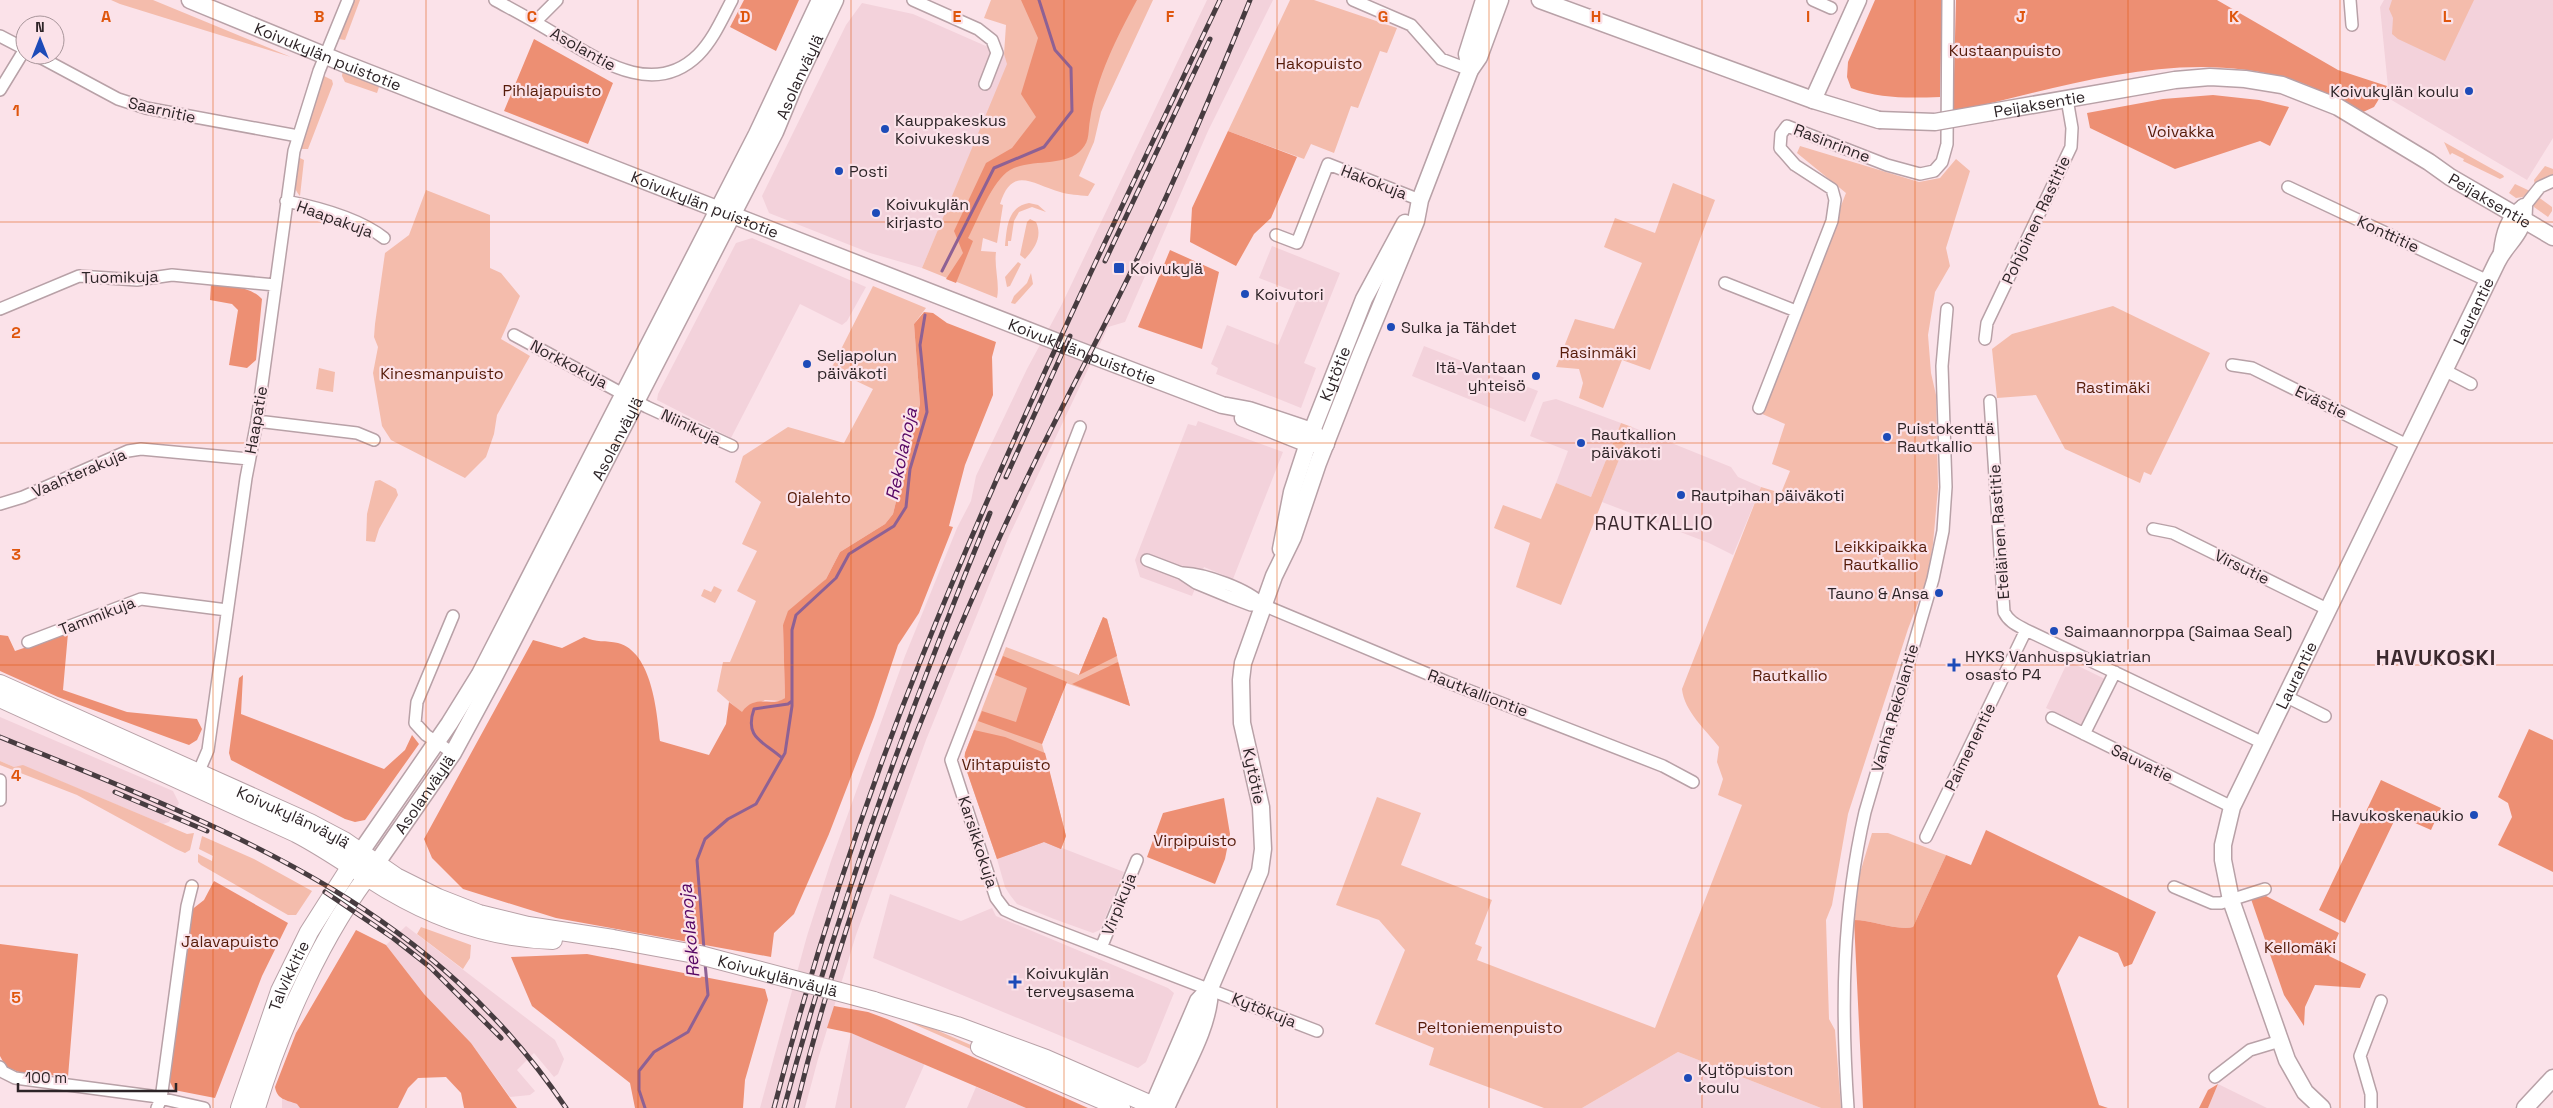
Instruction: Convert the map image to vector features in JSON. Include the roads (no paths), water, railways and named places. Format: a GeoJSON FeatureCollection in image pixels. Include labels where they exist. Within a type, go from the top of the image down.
{"type":"FeatureCollection","features":[{"type":"Feature","properties":{"kind":"main road","name":"Koivukylänväylä"},"geometry":{"type":"LineString","coordinates":[[0,684],[196,779]]}},
{"type":"Feature","properties":{"kind":"main road","name":"Koivukylänväylä"},"geometry":{"type":"LineString","coordinates":[[0,698],[196,779],[310,823],[372,870],[396,877],[438,898],[478,914],[588,937],[613,939],[709,958],[874,1000],[907,1012],[957,1026],[1046,1059],[1157,1107]]}},
{"type":"Feature","properties":{"kind":"main road","name":"Talvikkitie"},"geometry":{"type":"LineString","coordinates":[[240,1108],[280,990],[309,932],[356,859]]}},
{"type":"Feature","properties":{"kind":"main road","name":"Talvikkitie"},"geometry":{"type":"LineString","coordinates":[[256,1108],[284,1031],[302,991],[333,931],[372,870]]}},
{"type":"Feature","properties":{"kind":"main road","name":"Koivukylänväylä"},"geometry":{"type":"LineString","coordinates":[[907,1012],[953,1035],[1121,1108]]}},
{"type":"Feature","properties":{"kind":"street","name":"Koivukylän puistotie"},"geometry":{"type":"LineString","coordinates":[[190,0],[325,55],[1222,405],[1249,410],[1326,444]]}},
{"type":"Feature","properties":{"kind":"street","name":"Haapatie"},"geometry":{"type":"LineString","coordinates":[[196,779],[208,750],[249,459],[257,421],[286,202],[298,136],[325,55],[348,0]]}},
{"type":"Feature","properties":{"kind":"street","name":"Asolantie"},"geometry":{"type":"LineString","coordinates":[[495,0],[618,69],[659,74],[680,68],[697,56],[715,32],[732,0]]}},
{"type":"Feature","properties":{"kind":"street"},"geometry":{"type":"LineString","coordinates":[[535,22],[557,0]]}},
{"type":"Feature","properties":{"kind":"street","name":"Asolanväylä"},"geometry":{"type":"LineString","coordinates":[[372,870],[453,753],[725,211],[757,134],[820,0]]}},
{"type":"Feature","properties":{"kind":"street","name":"Asolanväylä"},"geometry":{"type":"LineString","coordinates":[[725,211],[775,132],[794,86],[835,0]]}},
{"type":"Feature","properties":{"kind":"street"},"geometry":{"type":"LineString","coordinates":[[913,0],[978,28],[992,40],[997,53],[985,84]]}},
{"type":"Feature","properties":{"kind":"street"},"geometry":{"type":"LineString","coordinates":[[1354,0],[1411,25],[1441,58],[1470,70]]}},
{"type":"Feature","properties":{"kind":"street","name":"Kytötie"},"geometry":{"type":"LineString","coordinates":[[1470,70],[1467,54],[1484,0]]}},
{"type":"Feature","properties":{"kind":"street","name":"Kytötie"},"geometry":{"type":"LineString","coordinates":[[1157,1107],[1198,1000],[1210,988],[1260,871],[1263,848],[1261,807],[1242,723],[1241,680],[1248,645],[1280,560],[1293,537],[1326,444],[1416,221],[1420,200],[1470,70],[1479,57],[1500,0]]}},
{"type":"Feature","properties":{"kind":"street","name":"Peijaksentie"},"geometry":{"type":"LineString","coordinates":[[1540,0],[1813,100],[1879,120],[1935,122],[2133,86],[2202,78],[2245,79],[2273,84],[2302,91],[2338,107],[2429,162],[2450,177],[2520,214],[2553,237]]}},
{"type":"Feature","properties":{"kind":"street","name":"Peijaksentie"},"geometry":{"type":"LineString","coordinates":[[1570,0],[1622,21],[1642,36]]}},
{"type":"Feature","properties":{"kind":"street"},"geometry":{"type":"LineString","coordinates":[[1813,0],[1831,8]]}},
{"type":"Feature","properties":{"kind":"street"},"geometry":{"type":"LineString","coordinates":[[1813,100],[1858,0]]}},
{"type":"Feature","properties":{"kind":"street","name":"Rasinrinne"},"geometry":{"type":"LineString","coordinates":[[1759,408],[1832,221],[1835,200],[1832,189],[1795,165],[1780,148],[1781,134],[1787,126],[1887,165],[1920,174],[1934,171],[1942,162],[1947,144],[1948,0]]}},
{"type":"Feature","properties":{"kind":"street"},"geometry":{"type":"LineString","coordinates":[[2350,0],[2352,25]]}},
{"type":"Feature","properties":{"kind":"street"},"geometry":{"type":"LineString","coordinates":[[0,36],[15,44]]}},
{"type":"Feature","properties":{"kind":"street"},"geometry":{"type":"LineString","coordinates":[[0,90],[15,65]]}},
{"type":"Feature","properties":{"kind":"street","name":"Saarnitie"},"geometry":{"type":"LineString","coordinates":[[55,65],[118,99],[146,108],[298,136]]}},
{"type":"Feature","properties":{"kind":"street","name":"Pohjoinen Rastitie"},"geometry":{"type":"LineString","coordinates":[[1985,339],[1987,323],[2071,147],[2072,128],[2067,99]]}},
{"type":"Feature","properties":{"kind":"street","name":"Hakokuja"},"geometry":{"type":"LineString","coordinates":[[1276,235],[1297,243],[1328,164],[1420,200]]}},
{"type":"Feature","properties":{"kind":"street","name":"Laurantie"},"geometry":{"type":"LineString","coordinates":[[2322,1108],[2305,1092],[2287,1060],[2231,900],[2222,845],[2232,807],[2502,252],[2519,232],[2520,214],[2540,186],[2553,181]]}},
{"type":"Feature","properties":{"kind":"street","name":"Konttitie"},"geometry":{"type":"LineString","coordinates":[[2288,187],[2488,281]]}},
{"type":"Feature","properties":{"kind":"street","name":"Kytötie"},"geometry":{"type":"LineString","coordinates":[[1280,560],[1281,541],[1292,492],[1310,438],[1364,299],[1410,212],[1420,200]]}},
{"type":"Feature","properties":{"kind":"street","name":"Haapakuja"},"geometry":{"type":"LineString","coordinates":[[286,202],[314,207],[374,230],[384,238]]}},
{"type":"Feature","properties":{"kind":"street","name":"Peijaksentie"},"geometry":{"type":"LineString","coordinates":[[2520,214],[2553,225]]}},
{"type":"Feature","properties":{"kind":"street","name":"Tuomikuja"},"geometry":{"type":"LineString","coordinates":[[0,309],[79,276],[137,280],[172,275],[275,285]]}},
{"type":"Feature","properties":{"kind":"street"},"geometry":{"type":"LineString","coordinates":[[1725,283],[1796,311]]}},
{"type":"Feature","properties":{"kind":"street","name":"Vanha Rekolantie"},"geometry":{"type":"LineString","coordinates":[[1848,1108],[1843,1020],[1847,912],[1856,850],[1865,812],[1933,579],[1943,531],[1946,488],[1942,366],[1947,309]]}},
{"type":"Feature","properties":{"kind":"street","name":"Norkkokuja"},"geometry":{"type":"LineString","coordinates":[[514,335],[631,397]]}},
{"type":"Feature","properties":{"kind":"street","name":"Evästie"},"geometry":{"type":"LineString","coordinates":[[2232,365],[2252,368],[2407,445]]}},
{"type":"Feature","properties":{"kind":"street"},"geometry":{"type":"LineString","coordinates":[[2444,370],[2471,384]]}},
{"type":"Feature","properties":{"kind":"street","name":"Asolanväylä"},"geometry":{"type":"LineString","coordinates":[[356,859],[480,674],[631,397]]}},
{"type":"Feature","properties":{"kind":"street","name":"Niinikuja"},"geometry":{"type":"LineString","coordinates":[[631,397],[732,446]]}},
{"type":"Feature","properties":{"kind":"street","name":"Eteläinen Rastitie"},"geometry":{"type":"LineString","coordinates":[[1990,401],[2004,612],[2011,622],[2263,743]]}},
{"type":"Feature","properties":{"kind":"street"},"geometry":{"type":"LineString","coordinates":[[257,421],[357,433],[374,440]]}},
{"type":"Feature","properties":{"kind":"street","name":"Karsikkokuja"},"geometry":{"type":"LineString","coordinates":[[1080,426],[951,760],[1000,905],[1016,915],[1210,988]]}},
{"type":"Feature","properties":{"kind":"street","name":"Vaahterakuja"},"geometry":{"type":"LineString","coordinates":[[0,504],[23,498],[128,451],[141,449],[249,459]]}},
{"type":"Feature","properties":{"kind":"street","name":"Virsutie"},"geometry":{"type":"LineString","coordinates":[[2154,529],[2173,533],[2329,610]]}},
{"type":"Feature","properties":{"kind":"street","name":"Rautkalliontie"},"geometry":{"type":"LineString","coordinates":[[1148,560],[1181,573],[1199,574],[1255,596],[1263,605],[1448,682],[1663,766],[1692,782]]}},
{"type":"Feature","properties":{"kind":"street","name":"Tammikuja"},"geometry":{"type":"LineString","coordinates":[[28,642],[140,599],[227,610]]}},
{"type":"Feature","properties":{"kind":"street"},"geometry":{"type":"LineString","coordinates":[[453,616],[417,702],[415,722],[426,735],[453,753]]}},
{"type":"Feature","properties":{"kind":"street","name":"Paimenentie"},"geometry":{"type":"LineString","coordinates":[[1926,838],[2026,630]]}},
{"type":"Feature","properties":{"kind":"street"},"geometry":{"type":"LineString","coordinates":[[2084,734],[2114,672]]}},
{"type":"Feature","properties":{"kind":"street"},"geometry":{"type":"LineString","coordinates":[[2287,697],[2325,716]]}},
{"type":"Feature","properties":{"kind":"street","name":"Sauvatie"},"geometry":{"type":"LineString","coordinates":[[2052,718],[2232,807]]}},
{"type":"Feature","properties":{"kind":"street"},"geometry":{"type":"LineString","coordinates":[[0,780],[0,800]]}},
{"type":"Feature","properties":{"kind":"street","name":"Virpikuja"},"geometry":{"type":"LineString","coordinates":[[1101,948],[1136,860]]}},
{"type":"Feature","properties":{"kind":"street"},"geometry":{"type":"LineString","coordinates":[[159,1103],[187,906],[192,886]]}},
{"type":"Feature","properties":{"kind":"street"},"geometry":{"type":"LineString","coordinates":[[2174,887],[2212,903],[2231,900],[2265,889]]}},
{"type":"Feature","properties":{"kind":"street","name":"Kytökuja"},"geometry":{"type":"LineString","coordinates":[[1210,988],[1317,1031]]}},
{"type":"Feature","properties":{"kind":"street"},"geometry":{"type":"LineString","coordinates":[[2371,1108],[2371,1094],[2360,1056],[2380,1001]]}},
{"type":"Feature","properties":{"kind":"street"},"geometry":{"type":"LineString","coordinates":[[2215,1078],[2250,1050],[2280,1041]]}},
{"type":"Feature","properties":{"kind":"street"},"geometry":{"type":"LineString","coordinates":[[0,1067],[3,1072],[15,1078],[159,1103],[204,1108]]}},
{"type":"Feature","properties":{"kind":"street"},"geometry":{"type":"LineString","coordinates":[[2525,1108],[2553,1078]]}},
{"type":"Feature","properties":{"kind":"waterway","name":"Rekolanoja"},"geometry":{"type":"LineString","coordinates":[[942,271],[994,168],[1044,147],[1072,111],[1071,68],[1055,50],[1039,0]]}},
{"type":"Feature","properties":{"kind":"waterway","name":"Rekolanoja"},"geometry":{"type":"LineString","coordinates":[[704,949],[697,860],[705,839],[728,819],[756,804],[785,753],[792,706],[792,630],[796,615],[836,578],[849,554],[894,526],[906,507],[910,469],[927,412],[920,345],[925,315]]}},
{"type":"Feature","properties":{"kind":"waterway","name":"Rekolanoja"},"geometry":{"type":"LineString","coordinates":[[782,758],[762,743],[753,733],[752,719],[754,709],[788,704],[792,701]]}},
{"type":"Feature","properties":{"kind":"waterway","name":"Rekolanoja"},"geometry":{"type":"LineString","coordinates":[[645,1108],[639,1090],[639,1071],[654,1052],[688,1032],[708,995],[705,963]]}},
{"type":"Feature","properties":{"kind":"railway"},"geometry":{"type":"LineString","coordinates":[[774,1108],[789,1051],[841,881],[900,712],[922,657],[1028,408],[1220,0]]}},
{"type":"Feature","properties":{"kind":"railway"},"geometry":{"type":"LineString","coordinates":[[796,1108],[838,954],[863,878],[918,728],[980,580],[1028,475],[1156,218],[1198,125],[1250,0]]}},
{"type":"Feature","properties":{"kind":"railway"},"geometry":{"type":"LineString","coordinates":[[1105,261],[1210,39]]}},
{"type":"Feature","properties":{"kind":"railway"},"geometry":{"type":"LineString","coordinates":[[1006,477],[1070,336]]}},
{"type":"Feature","properties":{"kind":"railway"},"geometry":{"type":"LineString","coordinates":[[784,1108],[828,957],[877,808],[960,586],[990,513]]}},
{"type":"Feature","properties":{"kind":"railway"},"geometry":{"type":"LineString","coordinates":[[0,737],[82,770],[240,839],[314,878],[384,923],[450,975],[511,1036],[566,1108]]}},
{"type":"Feature","properties":{"kind":"railway"},"geometry":{"type":"LineString","coordinates":[[115,792],[207,831]]}},
{"type":"Feature","properties":{"kind":"railway"},"geometry":{"type":"LineString","coordinates":[[325,892],[393,938],[430,967],[501,1038]]}},
{"type":"Feature","properties":{"kind":"place","name":"Koivukylän koulu"},"geometry":{"type":"Point","coordinates":[2469,91]}},
{"type":"Feature","properties":{"kind":"place","name":"Kauppakeskus Koivukeskus"},"geometry":{"type":"Point","coordinates":[885,129]}},
{"type":"Feature","properties":{"kind":"place","name":"Posti"},"geometry":{"type":"Point","coordinates":[839,171]}},
{"type":"Feature","properties":{"kind":"place","name":"Koivukylän kirjasto"},"geometry":{"type":"Point","coordinates":[876,213]}},
{"type":"Feature","properties":{"kind":"place","name":"Koivukylä"},"geometry":{"type":"Point","coordinates":[1119,268]}},
{"type":"Feature","properties":{"kind":"place","name":"Koivutori"},"geometry":{"type":"Point","coordinates":[1245,294]}},
{"type":"Feature","properties":{"kind":"place","name":"Sulka ja Tähdet"},"geometry":{"type":"Point","coordinates":[1391,327]}},
{"type":"Feature","properties":{"kind":"place","name":"Seljapolun päiväkoti"},"geometry":{"type":"Point","coordinates":[807,364]}},
{"type":"Feature","properties":{"kind":"place","name":"Itä-Vantaan yhteisö"},"geometry":{"type":"Point","coordinates":[1536,376]}},
{"type":"Feature","properties":{"kind":"place","name":"Puistokenttä Rautkallio"},"geometry":{"type":"Point","coordinates":[1887,437]}},
{"type":"Feature","properties":{"kind":"place","name":"Rautkallion päiväkoti"},"geometry":{"type":"Point","coordinates":[1581,443]}},
{"type":"Feature","properties":{"kind":"place","name":"Rautpihan päiväkoti"},"geometry":{"type":"Point","coordinates":[1681,495]}},
{"type":"Feature","properties":{"kind":"place","name":"Tauno & Ansa"},"geometry":{"type":"Point","coordinates":[1939,593]}},
{"type":"Feature","properties":{"kind":"place","name":"Saimaannorppa (Saimaa Seal)"},"geometry":{"type":"Point","coordinates":[2054,631]}},
{"type":"Feature","properties":{"kind":"place","name":"HYKS Vanhuspsykiatrian osasto P4"},"geometry":{"type":"Point","coordinates":[1954,665]}},
{"type":"Feature","properties":{"kind":"place","name":"Havukoskenaukio"},"geometry":{"type":"Point","coordinates":[2474,815]}},
{"type":"Feature","properties":{"kind":"place","name":"Koivukylän terveysasema"},"geometry":{"type":"Point","coordinates":[1015,982]}},
{"type":"Feature","properties":{"kind":"place","name":"Kytöpuiston koulu"},"geometry":{"type":"Point","coordinates":[1688,1078]}},
{"type":"Feature","properties":{"kind":"district","name":"RAUTKALLIO"},"geometry":{"type":"Point","coordinates":[1654,523]}},
{"type":"Feature","properties":{"kind":"district","name":"HAVUKOSKI"},"geometry":{"type":"Point","coordinates":[2436,657]}},
{"type":"Feature","properties":{"kind":"park label","name":"Kustaanpuisto"},"geometry":{"type":"Point","coordinates":[2005,50]}},
{"type":"Feature","properties":{"kind":"park label","name":"Hakopuisto"},"geometry":{"type":"Point","coordinates":[1319,63]}},
{"type":"Feature","properties":{"kind":"park label","name":"Pihlajapuisto"},"geometry":{"type":"Point","coordinates":[552,90]}},
{"type":"Feature","properties":{"kind":"park label","name":"Voivakka"},"geometry":{"type":"Point","coordinates":[2181,131]}},
{"type":"Feature","properties":{"kind":"park label","name":"Rasinmäki"},"geometry":{"type":"Point","coordinates":[1598,352]}},
{"type":"Feature","properties":{"kind":"park label","name":"Kinesmanpuisto"},"geometry":{"type":"Point","coordinates":[442,373]}},
{"type":"Feature","properties":{"kind":"park label","name":"Rastimäki"},"geometry":{"type":"Point","coordinates":[2113,387]}},
{"type":"Feature","properties":{"kind":"park label","name":"Ojalehto"},"geometry":{"type":"Point","coordinates":[819,497]}},
{"type":"Feature","properties":{"kind":"park label","name":"Leikkipaikka Rautkallio"},"geometry":{"type":"Point","coordinates":[1881,555]}},
{"type":"Feature","properties":{"kind":"park label","name":"Rautkallio"},"geometry":{"type":"Point","coordinates":[1790,675]}},
{"type":"Feature","properties":{"kind":"park label","name":"Vihtapuisto"},"geometry":{"type":"Point","coordinates":[1006,764]}},
{"type":"Feature","properties":{"kind":"park label","name":"Virpipuisto"},"geometry":{"type":"Point","coordinates":[1195,840]}},
{"type":"Feature","properties":{"kind":"park label","name":"Jalavapuisto"},"geometry":{"type":"Point","coordinates":[230,941]}},
{"type":"Feature","properties":{"kind":"park label","name":"Kellomäki"},"geometry":{"type":"Point","coordinates":[2300,947]}},
{"type":"Feature","properties":{"kind":"park label","name":"Peltoniemenpuisto"},"geometry":{"type":"Point","coordinates":[1490,1027]}}]}
